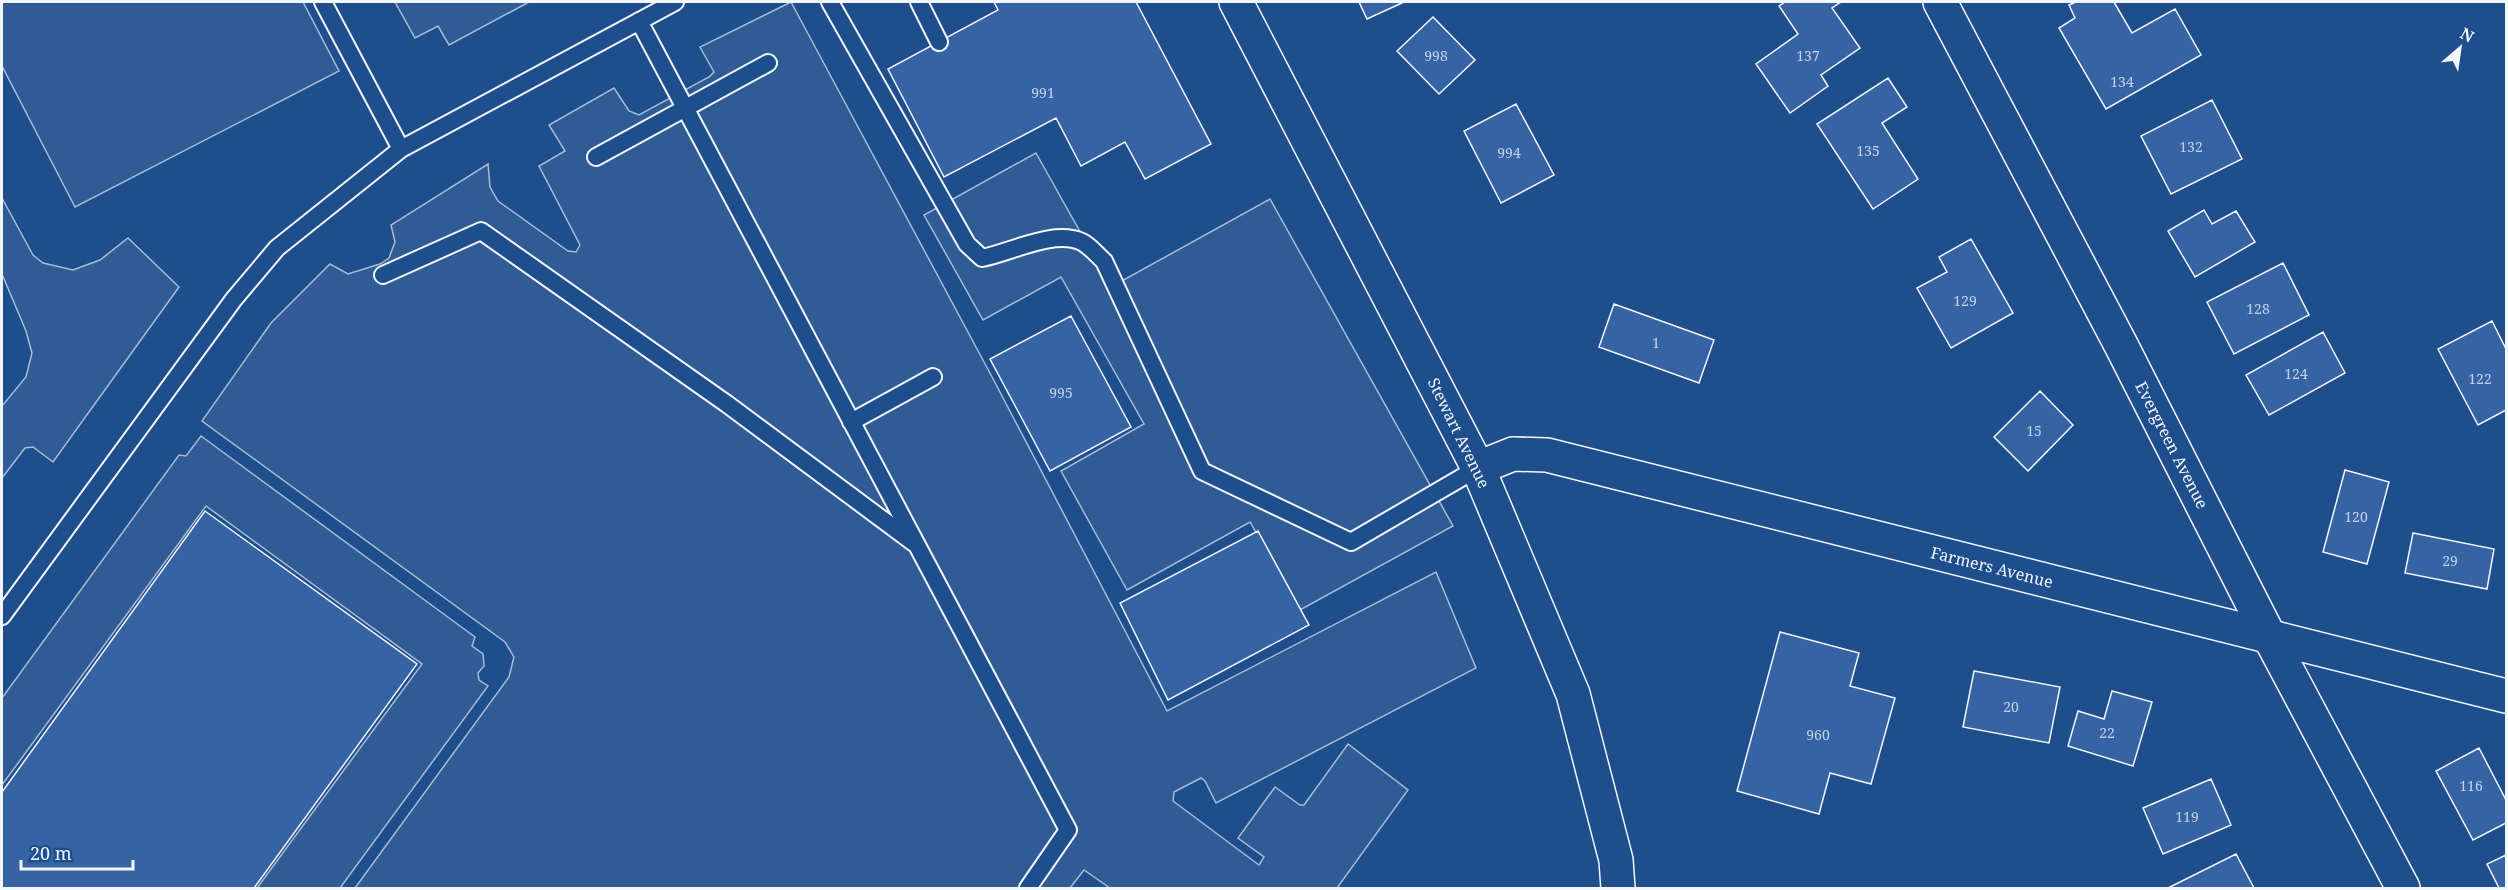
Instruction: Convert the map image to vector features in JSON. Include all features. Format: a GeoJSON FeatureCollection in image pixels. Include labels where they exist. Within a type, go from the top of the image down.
{"type":"FeatureCollection","features":[{"type":"Feature","properties":{"kind":"street","name":"Stewart Avenue"},"geometry":{"type":"LineString","coordinates":[[1236,2],[1478,468],[1573,694],[1616,861],[1618,888]]}},
{"type":"Feature","properties":{"kind":"street","name":"Evergreen Avenue"},"geometry":{"type":"LineString","coordinates":[[1940,2],[2121,345],[2269,636],[2403,888]]}},
{"type":"Feature","properties":{"kind":"street","name":"Farmers Avenue"},"geometry":{"type":"LineString","coordinates":[[1478,468],[1514,454],[1546,456],[2506,696]]}},
{"type":"Feature","properties":{"kind":"lane"},"geometry":{"type":"LineString","coordinates":[[323,2],[401,149]]}},
{"type":"Feature","properties":{"kind":"lane"},"geometry":{"type":"LineString","coordinates":[[2,616],[234,299],[277,248],[401,149],[675,2]]}},
{"type":"Feature","properties":{"kind":"lane"},"geometry":{"type":"LineString","coordinates":[[830,2],[967,244],[982,258],[1056,237],[1082,242],[1104,261],[1202,471],[1351,542],[1478,468]]}},
{"type":"Feature","properties":{"kind":"lane"},"geometry":{"type":"LineString","coordinates":[[919,2],[939,42]]}},
{"type":"Feature","properties":{"kind":"lane"},"geometry":{"type":"LineString","coordinates":[[639,21],[1068,830],[1028,888]]}},
{"type":"Feature","properties":{"kind":"lane"},"geometry":{"type":"LineString","coordinates":[[596,157],[768,63]]}},
{"type":"Feature","properties":{"kind":"lane"},"geometry":{"type":"LineString","coordinates":[[383,275],[481,231],[727,404],[918,546]]}},
{"type":"Feature","properties":{"kind":"lane"},"geometry":{"type":"LineString","coordinates":[[851,422],[933,377]]}},
{"type":"Feature","properties":{"kind":"shaded area"},"geometry":{"type":"Polygon","coordinates":[[[2,2],[303,2],[339,71],[75,207],[2,66],[2,2]]]}},
{"type":"Feature","properties":{"kind":"shaded area"},"geometry":{"type":"Polygon","coordinates":[[[395,2],[529,2],[449,45],[438,26],[415,38],[395,2]]]}},
{"type":"Feature","properties":{"kind":"shaded area"},"geometry":{"type":"Polygon","coordinates":[[[791,2],[991,375],[1167,711],[1436,572],[1476,668],[1216,803],[1205,781],[1201,778],[1174,792],[1173,801],[1259,865],[1264,857],[1238,838],[1275,787],[1300,805],[1304,805],[1348,744],[1408,790],[1337,888],[1110,888],[1084,870],[1070,888],[355,888],[509,677],[514,657],[505,642],[202,421],[271,323],[330,264],[348,274],[380,264],[389,258],[395,242],[391,225],[488,164],[490,187],[498,201],[568,251],[576,252],[580,245],[539,166],[565,151],[549,125],[614,88],[629,111],[639,115],[709,77],[714,72],[700,47],[791,2]]]}},
{"type":"Feature","properties":{"kind":"shaded area"},"geometry":{"type":"Polygon","coordinates":[[[1036,153],[1111,287],[1270,199],[1453,526],[1300,610],[1250,522],[1127,590],[1061,471],[1144,424],[1061,277],[983,320],[924,215],[1036,153]]]}},
{"type":"Feature","properties":{"kind":"shaded area"},"geometry":{"type":"Polygon","coordinates":[[[2,198],[33,255],[43,263],[73,270],[100,260],[128,238],[179,287],[53,462],[33,447],[25,448],[2,478],[2,406],[26,377],[32,353],[26,331],[2,274],[2,198]]]}},
{"type":"Feature","properties":{"kind":"shaded area"},"geometry":{"type":"Polygon","coordinates":[[[201,436],[475,637],[472,646],[483,654],[484,666],[478,673],[479,680],[488,686],[340,888],[257,888],[422,664],[206,506],[2,785],[2,698],[179,455],[186,456],[201,436]]]}},
{"type":"Feature","properties":{"kind":"building"},"geometry":{"type":"Polygon","coordinates":[[[994,2],[1136,2],[1211,144],[1145,179],[1125,142],[1081,166],[1056,118],[944,177],[888,69],[998,10],[994,2]]]}},
{"type":"Feature","properties":{"kind":"building"},"geometry":{"type":"Polygon","coordinates":[[[1359,2],[1404,2],[1367,19],[1359,2]]]}},
{"type":"Feature","properties":{"kind":"building"},"geometry":{"type":"Polygon","coordinates":[[[1785,2],[1841,2],[1832,8],[1860,48],[1821,75],[1828,86],[1790,113],[1756,64],[1798,34],[1779,6],[1785,2]]]}},
{"type":"Feature","properties":{"kind":"building"},"geometry":{"type":"Polygon","coordinates":[[[2076,2],[2114,2],[2132,33],[2175,9],[2201,55],[2106,109],[2059,28],[2075,18],[2069,5],[2076,2]]]}},
{"type":"Feature","properties":{"kind":"building"},"geometry":{"type":"Polygon","coordinates":[[[1433,17],[1475,60],[1439,94],[1397,51],[1433,17]]]}},
{"type":"Feature","properties":{"kind":"building"},"geometry":{"type":"Polygon","coordinates":[[[1888,78],[1907,107],[1882,123],[1918,179],[1873,209],[1817,124],[1888,78]]]}},
{"type":"Feature","properties":{"kind":"building"},"geometry":{"type":"Polygon","coordinates":[[[2212,100],[2242,159],[2171,194],[2141,136],[2212,100]]]}},
{"type":"Feature","properties":{"kind":"building"},"geometry":{"type":"Polygon","coordinates":[[[1516,104],[1554,175],[1501,203],[1464,131],[1516,104]]]}},
{"type":"Feature","properties":{"kind":"building"},"geometry":{"type":"Polygon","coordinates":[[[2204,210],[2212,224],[2236,211],[2255,242],[2195,277],[2168,231],[2204,210]]]}},
{"type":"Feature","properties":{"kind":"building"},"geometry":{"type":"Polygon","coordinates":[[[1971,239],[2013,313],[1951,348],[1917,288],[1947,272],[1939,257],[1971,239]]]}},
{"type":"Feature","properties":{"kind":"building"},"geometry":{"type":"Polygon","coordinates":[[[2283,263],[2309,315],[2234,354],[2207,302],[2283,263]]]}},
{"type":"Feature","properties":{"kind":"building"},"geometry":{"type":"Polygon","coordinates":[[[1614,304],[1714,340],[1699,383],[1599,347],[1614,304]]]}},
{"type":"Feature","properties":{"kind":"building"},"geometry":{"type":"Polygon","coordinates":[[[1071,316],[1131,427],[1050,471],[990,359],[1071,316]]]}},
{"type":"Feature","properties":{"kind":"building"},"geometry":{"type":"Polygon","coordinates":[[[2492,321],[2506,349],[2506,410],[2478,425],[2438,349],[2492,321]]]}},
{"type":"Feature","properties":{"kind":"building"},"geometry":{"type":"Polygon","coordinates":[[[2323,332],[2345,373],[2269,415],[2246,375],[2323,332]]]}},
{"type":"Feature","properties":{"kind":"building"},"geometry":{"type":"Polygon","coordinates":[[[2040,391],[2073,425],[2028,471],[1994,437],[2040,391]]]}},
{"type":"Feature","properties":{"kind":"building"},"geometry":{"type":"Polygon","coordinates":[[[2345,470],[2389,482],[2367,564],[2323,552],[2345,470]]]}},
{"type":"Feature","properties":{"kind":"building"},"geometry":{"type":"Polygon","coordinates":[[[205,511],[417,664],[254,888],[2,888],[2,792],[205,511]]]}},
{"type":"Feature","properties":{"kind":"building"},"geometry":{"type":"Polygon","coordinates":[[[1258,531],[1309,625],[1168,700],[1120,603],[1258,531]]]}},
{"type":"Feature","properties":{"kind":"building"},"geometry":{"type":"Polygon","coordinates":[[[2413,533],[2494,549],[2487,589],[2405,573],[2413,533]]]}},
{"type":"Feature","properties":{"kind":"building"},"geometry":{"type":"Polygon","coordinates":[[[1780,632],[1859,653],[1850,686],[1895,698],[1871,784],[1830,773],[1819,814],[1737,791],[1780,632]]]}},
{"type":"Feature","properties":{"kind":"building"},"geometry":{"type":"Polygon","coordinates":[[[1974,671],[2060,687],[2049,743],[1963,727],[1974,671]]]}},
{"type":"Feature","properties":{"kind":"building"},"geometry":{"type":"Polygon","coordinates":[[[2112,691],[2152,702],[2133,766],[2068,746],[2078,711],[2104,719],[2112,691]]]}},
{"type":"Feature","properties":{"kind":"building"},"geometry":{"type":"Polygon","coordinates":[[[2479,748],[2506,800],[2506,823],[2473,840],[2436,771],[2479,748]]]}},
{"type":"Feature","properties":{"kind":"building"},"geometry":{"type":"Polygon","coordinates":[[[2211,779],[2231,825],[2163,854],[2143,808],[2211,779]]]}},
{"type":"Feature","properties":{"kind":"building"},"geometry":{"type":"Polygon","coordinates":[[[2236,854],[2254,888],[2168,888],[2236,854]]]}},
{"type":"Feature","properties":{"kind":"building"},"geometry":{"type":"Polygon","coordinates":[[[2506,855],[2506,888],[2499,888],[2487,864],[2506,855]]]}}]}
